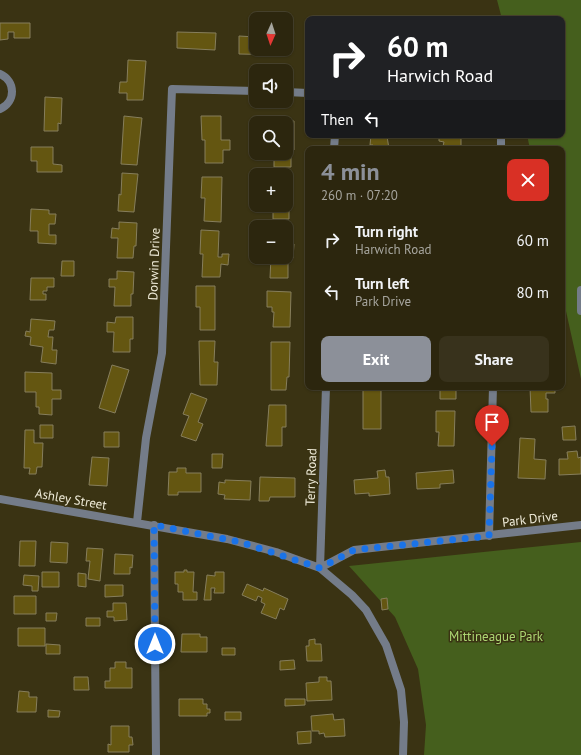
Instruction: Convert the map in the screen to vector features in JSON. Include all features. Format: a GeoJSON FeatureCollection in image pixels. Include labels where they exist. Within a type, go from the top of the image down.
{"type":"FeatureCollection","features":[{"type":"Feature","properties":{"kind":"street"},"geometry":{"type":"LineString","coordinates":[[0,74],[7,79],[13,90],[9,103],[0,109]]}},
{"type":"Feature","properties":{"kind":"street","name":"Dorwin Drive"},"geometry":{"type":"LineString","coordinates":[[137,522],[146,438],[162,353],[172,89],[249,92]]}},
{"type":"Feature","properties":{"kind":"street"},"geometry":{"type":"LineString","coordinates":[[293,92],[305,93]]}},
{"type":"Feature","properties":{"kind":"street"},"geometry":{"type":"LineString","coordinates":[[581,290],[581,311]]}},
{"type":"Feature","properties":{"kind":"street","name":"Terry Road"},"geometry":{"type":"LineString","coordinates":[[320,568],[326,390]]}},
{"type":"Feature","properties":{"kind":"street"},"geometry":{"type":"LineString","coordinates":[[489,536],[493,390]]}},
{"type":"Feature","properties":{"kind":"street","name":"Ashley Street"},"geometry":{"type":"LineString","coordinates":[[0,499],[154,525],[240,542],[320,568]]}},
{"type":"Feature","properties":{"kind":"street"},"geometry":{"type":"LineString","coordinates":[[154,525],[156,755]]}},
{"type":"Feature","properties":{"kind":"street","name":"Park Drive"},"geometry":{"type":"LineString","coordinates":[[320,568],[354,550],[581,525]]}},
{"type":"Feature","properties":{"kind":"street"},"geometry":{"type":"LineString","coordinates":[[320,568],[352,595],[366,610],[389,651],[397,674],[404,706],[403,755]]}},
{"type":"Feature","properties":{"kind":"green space"},"geometry":{"type":"Polygon","coordinates":[[[497,0],[581,0],[581,379],[565,307],[565,146],[529,146],[528,138],[565,138],[565,16],[501,16],[497,0]]]}},
{"type":"Feature","properties":{"kind":"green space","name":"Mittineague Park"},"geometry":{"type":"Polygon","coordinates":[[[581,542],[581,755],[424,755],[426,725],[418,669],[395,617],[349,566],[581,542]]]}},
{"type":"Feature","properties":{"kind":"building"},"geometry":{"type":"Polygon","coordinates":[[[0,23],[30,23],[30,38],[14,38],[14,32],[8,32],[8,39],[0,40],[0,23]]]}},
{"type":"Feature","properties":{"kind":"building"},"geometry":{"type":"Polygon","coordinates":[[[177,32],[216,33],[215,50],[177,48],[177,32]]]}},
{"type":"Feature","properties":{"kind":"building"},"geometry":{"type":"Polygon","coordinates":[[[239,36],[249,37],[249,54],[239,54],[239,36]]]}},
{"type":"Feature","properties":{"kind":"building"},"geometry":{"type":"Polygon","coordinates":[[[128,60],[146,61],[143,100],[127,100],[127,93],[119,93],[120,82],[127,82],[128,60]]]}},
{"type":"Feature","properties":{"kind":"building"},"geometry":{"type":"Polygon","coordinates":[[[45,97],[62,98],[61,124],[58,123],[58,131],[44,131],[45,97]]]}},
{"type":"Feature","properties":{"kind":"building"},"geometry":{"type":"Polygon","coordinates":[[[124,116],[142,118],[137,165],[121,164],[124,116]]]}},
{"type":"Feature","properties":{"kind":"building"},"geometry":{"type":"Polygon","coordinates":[[[201,116],[221,116],[221,140],[230,140],[230,150],[223,150],[223,163],[205,163],[205,140],[202,140],[201,116]]]}},
{"type":"Feature","properties":{"kind":"building"},"geometry":{"type":"Polygon","coordinates":[[[293,121],[294,121],[293,150],[293,121]]]}},
{"type":"Feature","properties":{"kind":"building"},"geometry":{"type":"Polygon","coordinates":[[[371,138],[387,138],[389,146],[370,145],[371,138]]]}},
{"type":"Feature","properties":{"kind":"building"},"geometry":{"type":"Polygon","coordinates":[[[439,138],[461,138],[461,146],[443,146],[444,142],[439,141],[439,138]]]}},
{"type":"Feature","properties":{"kind":"building"},"geometry":{"type":"Polygon","coordinates":[[[31,147],[53,147],[53,164],[62,165],[62,172],[37,172],[37,161],[31,161],[31,147]]]}},
{"type":"Feature","properties":{"kind":"building"},"geometry":{"type":"Polygon","coordinates":[[[274,160],[291,160],[291,167],[274,167],[274,160]]]}},
{"type":"Feature","properties":{"kind":"building"},"geometry":{"type":"Polygon","coordinates":[[[122,173],[138,174],[134,212],[118,211],[119,194],[121,195],[122,173]]]}},
{"type":"Feature","properties":{"kind":"building"},"geometry":{"type":"Polygon","coordinates":[[[202,177],[222,177],[221,222],[204,221],[205,198],[201,198],[202,177]]]}},
{"type":"Feature","properties":{"kind":"building"},"geometry":{"type":"Polygon","coordinates":[[[31,209],[49,210],[49,214],[56,214],[55,224],[49,224],[49,235],[56,235],[56,244],[38,243],[38,231],[30,231],[31,209]]]}},
{"type":"Feature","properties":{"kind":"building"},"geometry":{"type":"Polygon","coordinates":[[[273,212],[289,212],[289,219],[273,219],[273,212]]]}},
{"type":"Feature","properties":{"kind":"building"},"geometry":{"type":"Polygon","coordinates":[[[119,222],[137,223],[136,246],[134,246],[133,258],[117,258],[118,238],[111,238],[112,228],[119,229],[119,222]]]}},
{"type":"Feature","properties":{"kind":"building"},"geometry":{"type":"Polygon","coordinates":[[[201,230],[219,231],[218,257],[222,257],[222,254],[229,254],[228,265],[221,264],[220,277],[202,277],[203,254],[200,254],[201,230]]]}},
{"type":"Feature","properties":{"kind":"building"},"geometry":{"type":"Polygon","coordinates":[[[62,261],[74,261],[74,276],[61,276],[62,261]]]}},
{"type":"Feature","properties":{"kind":"building"},"geometry":{"type":"Polygon","coordinates":[[[271,264],[288,264],[288,278],[270,278],[271,264]]]}},
{"type":"Feature","properties":{"kind":"building"},"geometry":{"type":"Polygon","coordinates":[[[117,271],[134,272],[131,306],[114,306],[115,287],[109,287],[109,279],[117,279],[117,271]]]}},
{"type":"Feature","properties":{"kind":"building"},"geometry":{"type":"Polygon","coordinates":[[[31,278],[54,278],[54,287],[47,287],[47,291],[43,291],[43,294],[46,294],[46,300],[30,300],[31,278]]]}},
{"type":"Feature","properties":{"kind":"building"},"geometry":{"type":"Polygon","coordinates":[[[196,286],[215,286],[215,330],[200,330],[200,307],[196,307],[196,286]]]}},
{"type":"Feature","properties":{"kind":"building"},"geometry":{"type":"Polygon","coordinates":[[[267,291],[291,292],[290,327],[273,327],[274,312],[272,312],[272,307],[267,307],[267,291]]]}},
{"type":"Feature","properties":{"kind":"building"},"geometry":{"type":"Polygon","coordinates":[[[116,317],[133,317],[133,339],[130,339],[130,352],[113,352],[114,332],[107,332],[107,322],[115,323],[116,317]]]}},
{"type":"Feature","properties":{"kind":"building"},"geometry":{"type":"Polygon","coordinates":[[[31,319],[55,321],[54,330],[49,330],[48,337],[53,337],[52,350],[57,350],[56,364],[41,362],[43,347],[30,345],[31,337],[25,336],[26,331],[30,332],[31,319]]]}},
{"type":"Feature","properties":{"kind":"building"},"geometry":{"type":"Polygon","coordinates":[[[199,341],[215,341],[214,362],[218,362],[217,385],[200,385],[199,341]]]}},
{"type":"Feature","properties":{"kind":"building"},"geometry":{"type":"Polygon","coordinates":[[[271,342],[290,342],[289,377],[287,377],[286,390],[271,390],[271,342]]]}},
{"type":"Feature","properties":{"kind":"building"},"geometry":{"type":"Polygon","coordinates":[[[112,365],[129,370],[115,413],[99,408],[112,365]]]}},
{"type":"Feature","properties":{"kind":"building"},"geometry":{"type":"Polygon","coordinates":[[[25,372],[52,373],[52,390],[61,390],[61,399],[52,399],[52,415],[39,414],[39,407],[36,407],[36,392],[25,392],[25,372]]]}},
{"type":"Feature","properties":{"kind":"building"},"geometry":{"type":"Polygon","coordinates":[[[363,390],[381,390],[381,429],[363,429],[363,390]]]}},
{"type":"Feature","properties":{"kind":"building"},"geometry":{"type":"Polygon","coordinates":[[[440,390],[456,390],[456,399],[440,399],[440,390]]]}},
{"type":"Feature","properties":{"kind":"building"},"geometry":{"type":"Polygon","coordinates":[[[530,390],[555,390],[555,393],[546,393],[546,399],[548,399],[548,412],[531,412],[530,390]]]}},
{"type":"Feature","properties":{"kind":"building"},"geometry":{"type":"Polygon","coordinates":[[[191,393],[207,399],[198,422],[203,424],[196,441],[181,436],[189,416],[183,414],[191,393]]]}},
{"type":"Feature","properties":{"kind":"building"},"geometry":{"type":"Polygon","coordinates":[[[269,405],[286,405],[286,427],[282,427],[282,446],[266,446],[269,405]]]}},
{"type":"Feature","properties":{"kind":"building"},"geometry":{"type":"Polygon","coordinates":[[[436,411],[455,411],[454,446],[438,446],[439,432],[436,432],[436,411]]]}},
{"type":"Feature","properties":{"kind":"building"},"geometry":{"type":"Polygon","coordinates":[[[40,425],[53,425],[53,438],[40,438],[40,425]]]}},
{"type":"Feature","properties":{"kind":"building"},"geometry":{"type":"Polygon","coordinates":[[[575,426],[576,440],[563,440],[562,427],[575,426]]]}},
{"type":"Feature","properties":{"kind":"building"},"geometry":{"type":"Polygon","coordinates":[[[25,430],[34,430],[34,443],[43,443],[42,467],[37,467],[36,474],[29,474],[30,468],[24,468],[25,430]]]}},
{"type":"Feature","properties":{"kind":"building"},"geometry":{"type":"Polygon","coordinates":[[[104,432],[119,432],[119,447],[104,447],[104,432]]]}},
{"type":"Feature","properties":{"kind":"building"},"geometry":{"type":"Polygon","coordinates":[[[520,438],[535,439],[534,459],[546,460],[545,479],[518,478],[520,438]]]}},
{"type":"Feature","properties":{"kind":"building"},"geometry":{"type":"Polygon","coordinates":[[[577,451],[578,458],[581,457],[581,474],[559,475],[559,459],[568,459],[567,452],[577,451]]]}},
{"type":"Feature","properties":{"kind":"building"},"geometry":{"type":"Polygon","coordinates":[[[212,454],[223,454],[222,468],[212,468],[212,454]]]}},
{"type":"Feature","properties":{"kind":"building"},"geometry":{"type":"Polygon","coordinates":[[[92,457],[109,458],[107,486],[89,485],[92,457]]]}},
{"type":"Feature","properties":{"kind":"building"},"geometry":{"type":"Polygon","coordinates":[[[177,468],[186,468],[186,473],[201,473],[201,492],[178,492],[178,495],[168,495],[169,472],[177,472],[177,468]]]}},
{"type":"Feature","properties":{"kind":"building"},"geometry":{"type":"Polygon","coordinates":[[[385,470],[386,477],[389,477],[390,494],[369,496],[369,493],[355,494],[354,480],[378,478],[377,471],[385,470]]]}},
{"type":"Feature","properties":{"kind":"building"},"geometry":{"type":"Polygon","coordinates":[[[453,470],[454,483],[440,484],[440,488],[417,489],[416,473],[453,470]]]}},
{"type":"Feature","properties":{"kind":"building"},"geometry":{"type":"Polygon","coordinates":[[[260,477],[295,478],[295,497],[270,497],[269,501],[259,501],[260,477]]]}},
{"type":"Feature","properties":{"kind":"building"},"geometry":{"type":"Polygon","coordinates":[[[225,480],[251,481],[250,500],[224,499],[225,495],[218,494],[219,482],[225,483],[225,480]]]}},
{"type":"Feature","properties":{"kind":"building"},"geometry":{"type":"Polygon","coordinates":[[[20,541],[36,541],[35,566],[19,566],[20,541]]]}},
{"type":"Feature","properties":{"kind":"building"},"geometry":{"type":"Polygon","coordinates":[[[51,542],[68,543],[67,563],[50,562],[51,542]]]}},
{"type":"Feature","properties":{"kind":"building"},"geometry":{"type":"Polygon","coordinates":[[[87,548],[103,549],[100,581],[88,579],[90,561],[86,561],[87,548]]]}},
{"type":"Feature","properties":{"kind":"building"},"geometry":{"type":"Polygon","coordinates":[[[115,554],[133,555],[130,574],[114,574],[115,554]]]}},
{"type":"Feature","properties":{"kind":"building"},"geometry":{"type":"Polygon","coordinates":[[[184,570],[187,570],[187,572],[194,572],[193,592],[197,592],[197,600],[183,600],[183,592],[178,592],[178,584],[175,584],[175,572],[184,572],[184,570]]]}},
{"type":"Feature","properties":{"kind":"building"},"geometry":{"type":"Polygon","coordinates":[[[42,572],[59,572],[59,587],[42,587],[42,572]]]}},
{"type":"Feature","properties":{"kind":"building"},"geometry":{"type":"Polygon","coordinates":[[[215,572],[224,572],[224,593],[214,593],[215,588],[211,588],[211,600],[204,600],[207,575],[215,576],[215,572]]]}},
{"type":"Feature","properties":{"kind":"building"},"geometry":{"type":"Polygon","coordinates":[[[78,573],[86,574],[86,587],[78,586],[78,573]]]}},
{"type":"Feature","properties":{"kind":"building"},"geometry":{"type":"Polygon","coordinates":[[[24,575],[39,576],[38,591],[32,591],[32,586],[23,585],[24,575]]]}},
{"type":"Feature","properties":{"kind":"building"},"geometry":{"type":"Polygon","coordinates":[[[247,584],[263,591],[264,588],[288,599],[284,610],[280,608],[276,619],[261,613],[265,604],[261,602],[262,598],[258,596],[256,601],[242,595],[247,584]]]}},
{"type":"Feature","properties":{"kind":"building"},"geometry":{"type":"Polygon","coordinates":[[[105,585],[123,585],[123,596],[105,597],[105,585]]]}},
{"type":"Feature","properties":{"kind":"building"},"geometry":{"type":"Polygon","coordinates":[[[14,596],[36,596],[36,614],[14,614],[14,596]]]}},
{"type":"Feature","properties":{"kind":"building"},"geometry":{"type":"Polygon","coordinates":[[[387,598],[388,609],[382,610],[381,599],[387,598]]]}},
{"type":"Feature","properties":{"kind":"building"},"geometry":{"type":"Polygon","coordinates":[[[113,603],[126,603],[127,620],[114,621],[114,617],[107,617],[107,611],[113,611],[113,603]]]}},
{"type":"Feature","properties":{"kind":"building"},"geometry":{"type":"Polygon","coordinates":[[[46,613],[57,613],[56,621],[46,621],[46,613]]]}},
{"type":"Feature","properties":{"kind":"building"},"geometry":{"type":"Polygon","coordinates":[[[86,618],[100,618],[100,626],[86,626],[86,618]]]}},
{"type":"Feature","properties":{"kind":"building"},"geometry":{"type":"Polygon","coordinates":[[[18,628],[45,628],[45,646],[18,646],[18,628]]]}},
{"type":"Feature","properties":{"kind":"building"},"geometry":{"type":"Polygon","coordinates":[[[182,634],[200,634],[200,637],[207,637],[207,652],[181,652],[182,634]]]}},
{"type":"Feature","properties":{"kind":"building"},"geometry":{"type":"Polygon","coordinates":[[[315,639],[315,644],[321,644],[322,661],[307,661],[306,646],[309,646],[309,640],[315,639]]]}},
{"type":"Feature","properties":{"kind":"building"},"geometry":{"type":"Polygon","coordinates":[[[46,644],[60,645],[60,654],[46,654],[46,644]]]}},
{"type":"Feature","properties":{"kind":"building"},"geometry":{"type":"Polygon","coordinates":[[[222,648],[235,648],[235,655],[222,655],[222,648]]]}},
{"type":"Feature","properties":{"kind":"building"},"geometry":{"type":"Polygon","coordinates":[[[294,660],[295,669],[280,670],[280,661],[294,660]]]}},
{"type":"Feature","properties":{"kind":"building"},"geometry":{"type":"Polygon","coordinates":[[[115,662],[126,662],[126,668],[132,668],[132,688],[105,688],[105,681],[110,681],[110,668],[115,668],[115,662]]]}},
{"type":"Feature","properties":{"kind":"building"},"geometry":{"type":"Polygon","coordinates":[[[74,677],[88,677],[89,690],[74,690],[74,677]]]}},
{"type":"Feature","properties":{"kind":"building"},"geometry":{"type":"Polygon","coordinates":[[[319,677],[327,677],[327,681],[331,681],[332,700],[307,701],[306,683],[319,682],[319,677]]]}},
{"type":"Feature","properties":{"kind":"building"},"geometry":{"type":"Polygon","coordinates":[[[19,691],[29,692],[29,697],[37,697],[36,712],[17,712],[19,691]]]}},
{"type":"Feature","properties":{"kind":"building"},"geometry":{"type":"Polygon","coordinates":[[[179,699],[203,699],[203,704],[207,704],[207,709],[210,709],[210,713],[207,713],[207,716],[179,716],[179,699]]]}},
{"type":"Feature","properties":{"kind":"building"},"geometry":{"type":"Polygon","coordinates":[[[285,699],[305,699],[305,705],[285,706],[285,699]]]}},
{"type":"Feature","properties":{"kind":"building"},"geometry":{"type":"Polygon","coordinates":[[[48,710],[60,711],[59,717],[48,717],[48,710]]]}},
{"type":"Feature","properties":{"kind":"building"},"geometry":{"type":"Polygon","coordinates":[[[225,712],[241,712],[241,720],[225,720],[225,712]]]}},
{"type":"Feature","properties":{"kind":"building"},"geometry":{"type":"Polygon","coordinates":[[[333,714],[334,720],[344,719],[345,736],[325,737],[324,733],[319,734],[319,731],[312,731],[311,716],[333,714]]]}},
{"type":"Feature","properties":{"kind":"building"},"geometry":{"type":"Polygon","coordinates":[[[111,726],[129,726],[129,737],[132,737],[133,745],[129,745],[129,752],[108,752],[108,744],[111,745],[111,726]]]}},
{"type":"Feature","properties":{"kind":"building"},"geometry":{"type":"Polygon","coordinates":[[[311,731],[311,743],[298,744],[297,732],[311,731]]]}},
{"type":"Feature","properties":{"kind":"route"},"geometry":{"type":"LineString","coordinates":[[155,644],[154,525],[252,545],[320,568],[332,560],[354,550],[489,536],[492,446]]}}]}
